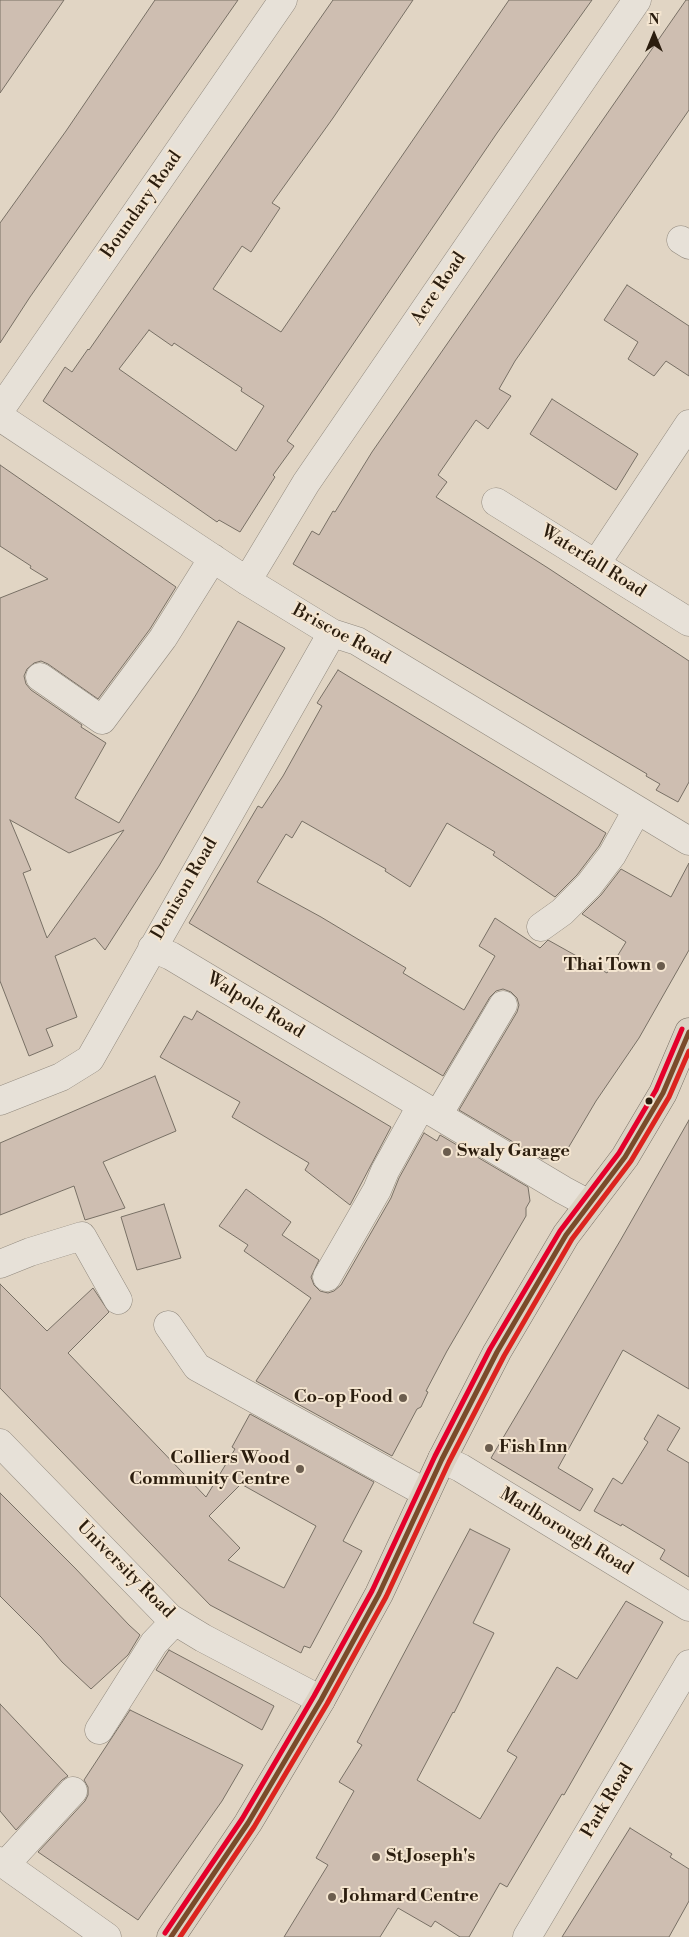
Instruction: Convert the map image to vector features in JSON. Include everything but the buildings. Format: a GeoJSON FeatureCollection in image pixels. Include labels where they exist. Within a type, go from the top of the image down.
{"type":"FeatureCollection","features":[{"type":"Feature","properties":{"kind":"highway"},"geometry":{"type":"LineString","coordinates":[[171,1937],[248,1823],[321,1700],[379,1594],[442,1459],[497,1352],[566,1235],[625,1157],[663,1094],[689,1032]]}},
{"type":"Feature","properties":{"kind":"street","name":"Boundary Road"},"geometry":{"type":"LineString","coordinates":[[0,410],[283,0]]}},
{"type":"Feature","properties":{"kind":"street","name":"Acre Road"},"geometry":{"type":"LineString","coordinates":[[247,581],[306,483],[637,0]]}},
{"type":"Feature","properties":{"kind":"street","name":"Briscoe Road"},"geometry":{"type":"LineString","coordinates":[[0,417],[247,581],[332,633],[357,641],[689,841]]}},
{"type":"Feature","properties":{"kind":"street"},"geometry":{"type":"LineString","coordinates":[[596,564],[689,424]]}},
{"type":"Feature","properties":{"kind":"street","name":"Waterfall Road"},"geometry":{"type":"LineString","coordinates":[[496,502],[689,622]]}},
{"type":"Feature","properties":{"kind":"street"},"geometry":{"type":"LineString","coordinates":[[40,677],[102,720],[164,638],[213,558]]}},
{"type":"Feature","properties":{"kind":"street","name":"Denison Road"},"geometry":{"type":"LineString","coordinates":[[3,1093],[61,1076],[90,1059],[332,633]]}},
{"type":"Feature","properties":{"kind":"street"},"geometry":{"type":"LineString","coordinates":[[541,927],[562,912],[589,886],[612,855],[637,810]]}},
{"type":"Feature","properties":{"kind":"street","name":"Walpole Road"},"geometry":{"type":"LineString","coordinates":[[152,948],[171,956],[589,1204]]}},
{"type":"Feature","properties":{"kind":"street"},"geometry":{"type":"LineString","coordinates":[[327,1277],[377,1190],[384,1171],[430,1110],[503,1005]]}},
{"type":"Feature","properties":{"kind":"street"},"geometry":{"type":"LineString","coordinates":[[0,1264],[30,1252],[82,1236],[118,1300]]}},
{"type":"Feature","properties":{"kind":"street"},"geometry":{"type":"LineString","coordinates":[[168,1325],[196,1367],[426,1493]]}},
{"type":"Feature","properties":{"kind":"street","name":"University Road"},"geometry":{"type":"LineString","coordinates":[[0,1443],[170,1618],[203,1638],[321,1700]]}},
{"type":"Feature","properties":{"kind":"street","name":"Marlborough Road"},"geometry":{"type":"LineString","coordinates":[[442,1459],[461,1468],[689,1607]]}},
{"type":"Feature","properties":{"kind":"street"},"geometry":{"type":"LineString","coordinates":[[99,1730],[154,1644],[175,1621]]}},
{"type":"Feature","properties":{"kind":"street","name":"Park Road"},"geometry":{"type":"LineString","coordinates":[[527,1937],[689,1664]]}},
{"type":"Feature","properties":{"kind":"street"},"geometry":{"type":"LineString","coordinates":[[73,1791],[2,1863],[107,1937]]}},
{"type":"Feature","properties":{"kind":"transit line"},"geometry":{"type":"LineString","coordinates":[[165,1933],[242,1819],[314,1696],[372,1591],[435,1456],[490,1349],[560,1231],[619,1153],[656,1090],[682,1029]]}},
{"type":"Feature","properties":{"kind":"transit line"},"geometry":{"type":"LineString","coordinates":[[171,1937],[248,1823],[321,1700],[379,1594],[442,1459],[497,1352],[566,1235],[625,1157],[663,1093],[689,1032]]}},
{"type":"Feature","properties":{"kind":"transit line"},"geometry":{"type":"LineString","coordinates":[[180,1937],[254,1827],[327,1704],[386,1597],[449,1462],[504,1356],[572,1239],[631,1161],[669,1097],[689,1051]]}},
{"type":"Feature","properties":{"kind":"place","name":"Thai Town"},"geometry":{"type":"Point","coordinates":[661,966]}},
{"type":"Feature","properties":{"kind":"place","name":"Swaly Garage"},"geometry":{"type":"Point","coordinates":[447,1152]}},
{"type":"Feature","properties":{"kind":"place","name":"Co-op Food"},"geometry":{"type":"Point","coordinates":[403,1398]}},
{"type":"Feature","properties":{"kind":"place","name":"Fish Inn"},"geometry":{"type":"Point","coordinates":[489,1448]}},
{"type":"Feature","properties":{"kind":"place","name":"Colliers Wood Community Centre"},"geometry":{"type":"Point","coordinates":[300,1469]}},
{"type":"Feature","properties":{"kind":"place","name":"St Joseph's"},"geometry":{"type":"Point","coordinates":[376,1857]}},
{"type":"Feature","properties":{"kind":"place","name":"Johmard Centre"},"geometry":{"type":"Point","coordinates":[332,1897]}}]}
